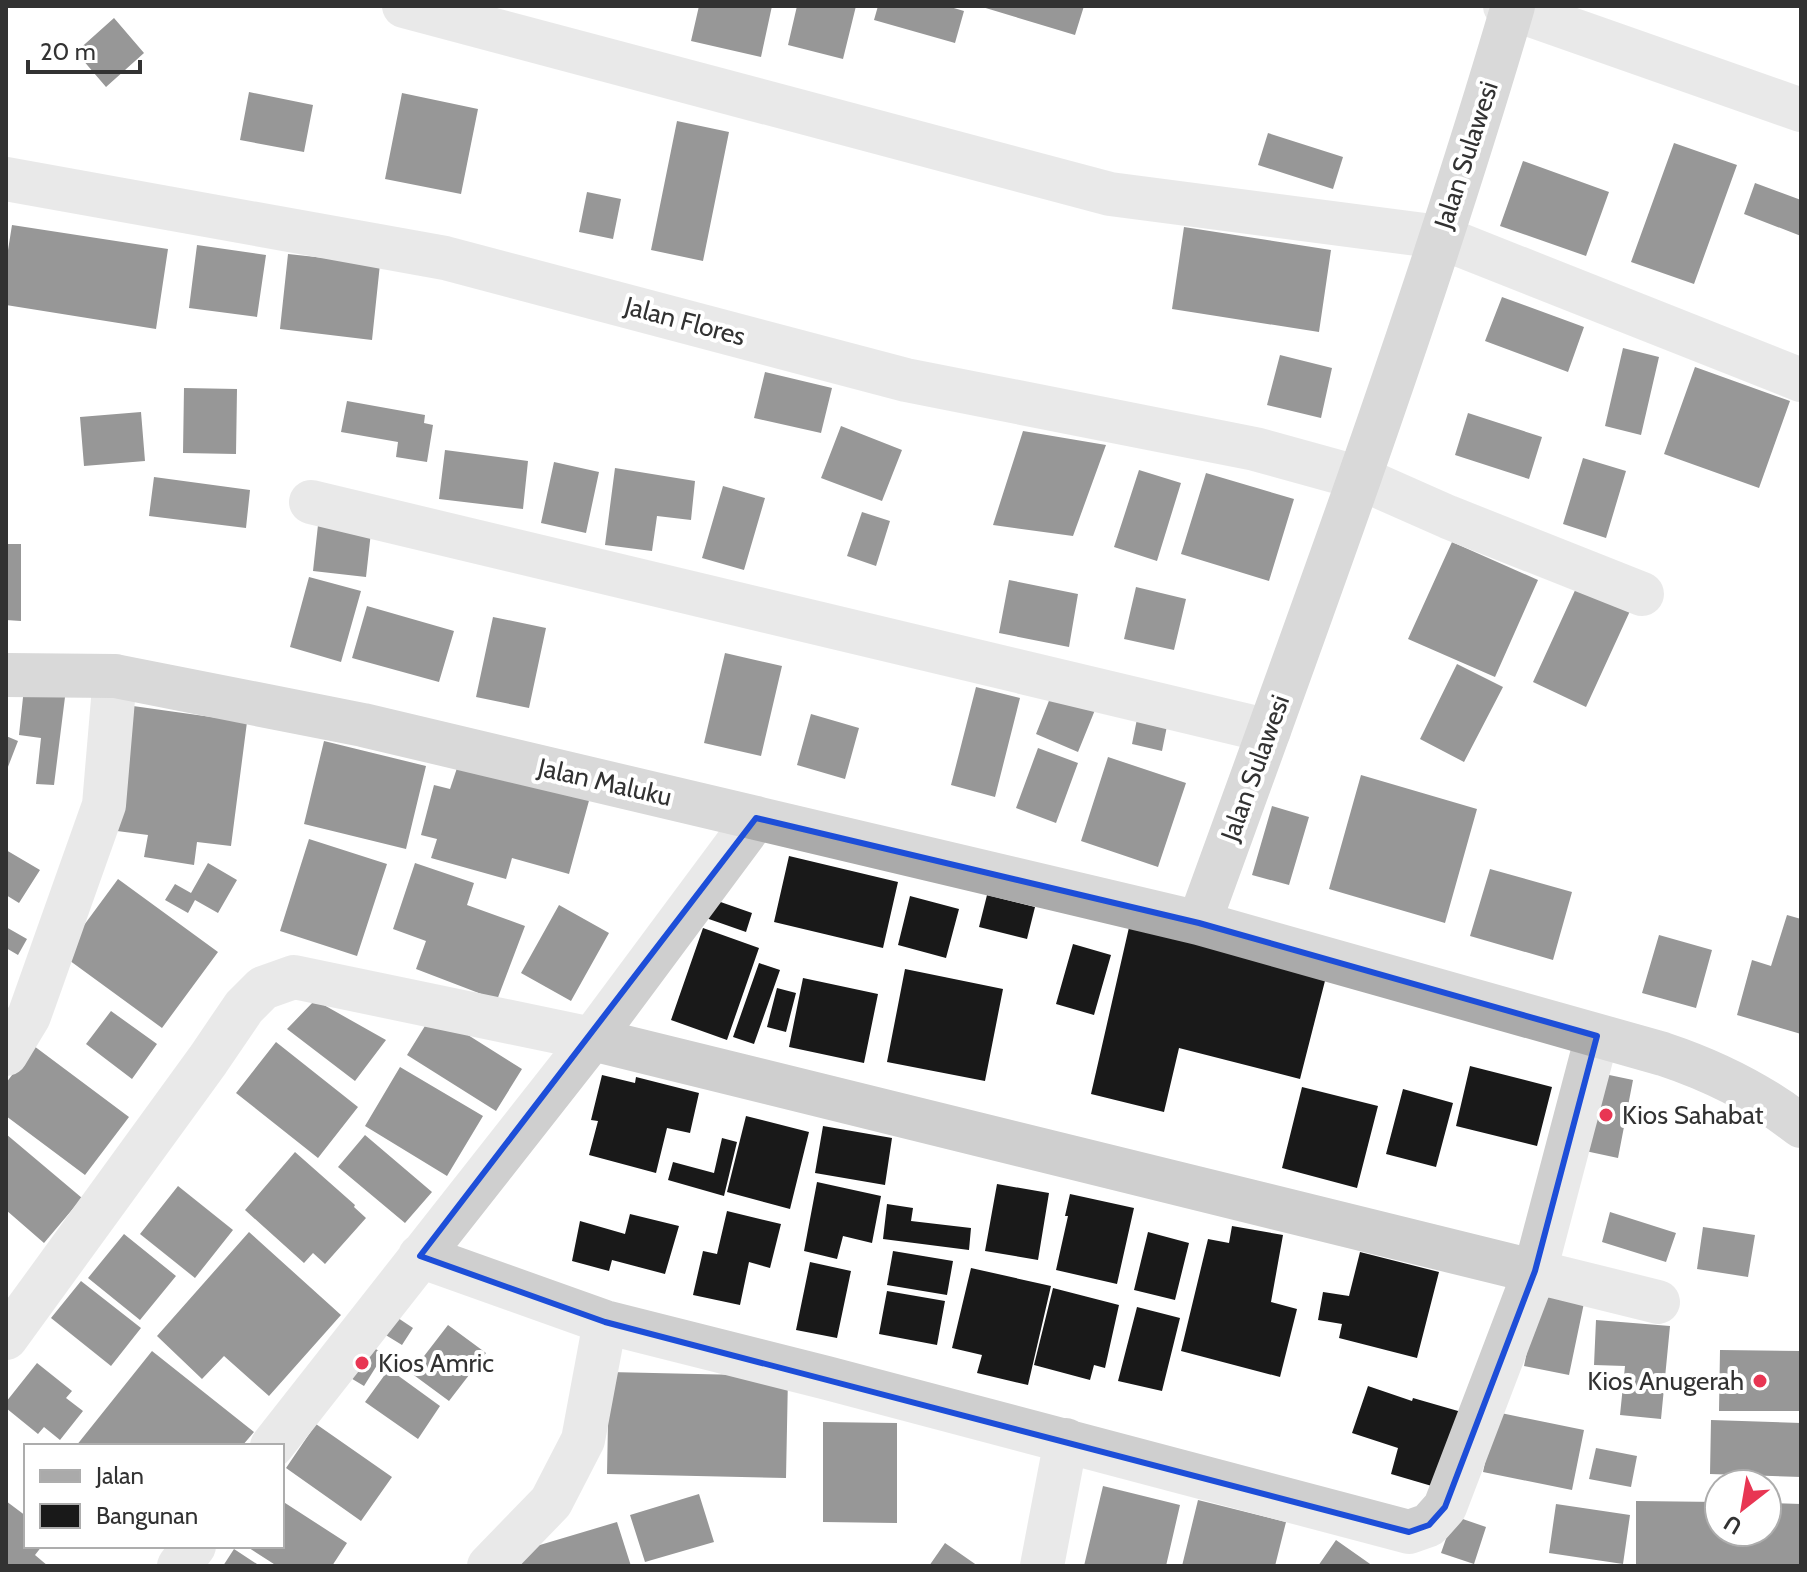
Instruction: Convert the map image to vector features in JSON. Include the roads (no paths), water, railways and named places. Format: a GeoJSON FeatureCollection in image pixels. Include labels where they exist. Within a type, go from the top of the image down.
{"type":"FeatureCollection","features":[{"type":"Feature","properties":{"kind":"main road","name":"Jalan Sulawesi"},"geometry":{"type":"LineString","coordinates":[[1199,923],[1360,478],[1440,237],[1510,7]]}},
{"type":"Feature","properties":{"kind":"main road","name":"Jalan Maluku"},"geometry":{"type":"LineString","coordinates":[[6,675],[115,676],[363,725],[1199,923]]}},
{"type":"Feature","properties":{"kind":"main road"},"geometry":{"type":"LineString","coordinates":[[1199,923],[1663,1054],[1704,1068],[1753,1091],[1801,1126]]}},
{"type":"Feature","properties":{"kind":"street"},"geometry":{"type":"LineString","coordinates":[[414,7],[1110,194],[1440,237],[1801,380]]}},
{"type":"Feature","properties":{"kind":"street"},"geometry":{"type":"LineString","coordinates":[[1510,7],[1801,110]]}},
{"type":"Feature","properties":{"kind":"street","name":"Jalan Flores"},"geometry":{"type":"LineString","coordinates":[[6,179],[445,258],[906,380],[1255,449],[1360,478],[1448,517],[1642,594]]}},
{"type":"Feature","properties":{"kind":"street"},"geometry":{"type":"LineString","coordinates":[[311,502],[1269,731]]}},
{"type":"Feature","properties":{"kind":"street"},"geometry":{"type":"LineString","coordinates":[[6,1054],[29,1016],[104,805],[115,676]]}},
{"type":"Feature","properties":{"kind":"street"},"geometry":{"type":"LineString","coordinates":[[274,1444],[592,1039],[756,818]]}},
{"type":"Feature","properties":{"kind":"street"},"geometry":{"type":"LineString","coordinates":[[6,1338],[244,1007],[263,988],[294,977],[592,1039],[1658,1302]]}},
{"type":"Feature","properties":{"kind":"street"},"geometry":{"type":"LineString","coordinates":[[420,1256],[605,1322],[1409,1532],[1429,1525],[1445,1507],[1535,1271],[1597,1036]]}},
{"type":"Feature","properties":{"kind":"street"},"geometry":{"type":"LineString","coordinates":[[489,1566],[551,1502],[583,1440],[605,1322]]}},
{"type":"Feature","properties":{"kind":"street"},"geometry":{"type":"LineString","coordinates":[[1042,1566],[1066,1440]]}},
{"type":"Feature","properties":{"kind":"street"},"geometry":{"type":"LineString","coordinates":[[179,1566],[192,1548]]}},
{"type":"Feature","properties":{"kind":"place","name":"Kios Sahabat"},"geometry":{"type":"Point","coordinates":[1606,1115]}},
{"type":"Feature","properties":{"kind":"place","name":"Kios Amric"},"geometry":{"type":"Point","coordinates":[362,1363]}},
{"type":"Feature","properties":{"kind":"place","name":"Kios Anugerah"},"geometry":{"type":"Point","coordinates":[1760,1381]}}]}
